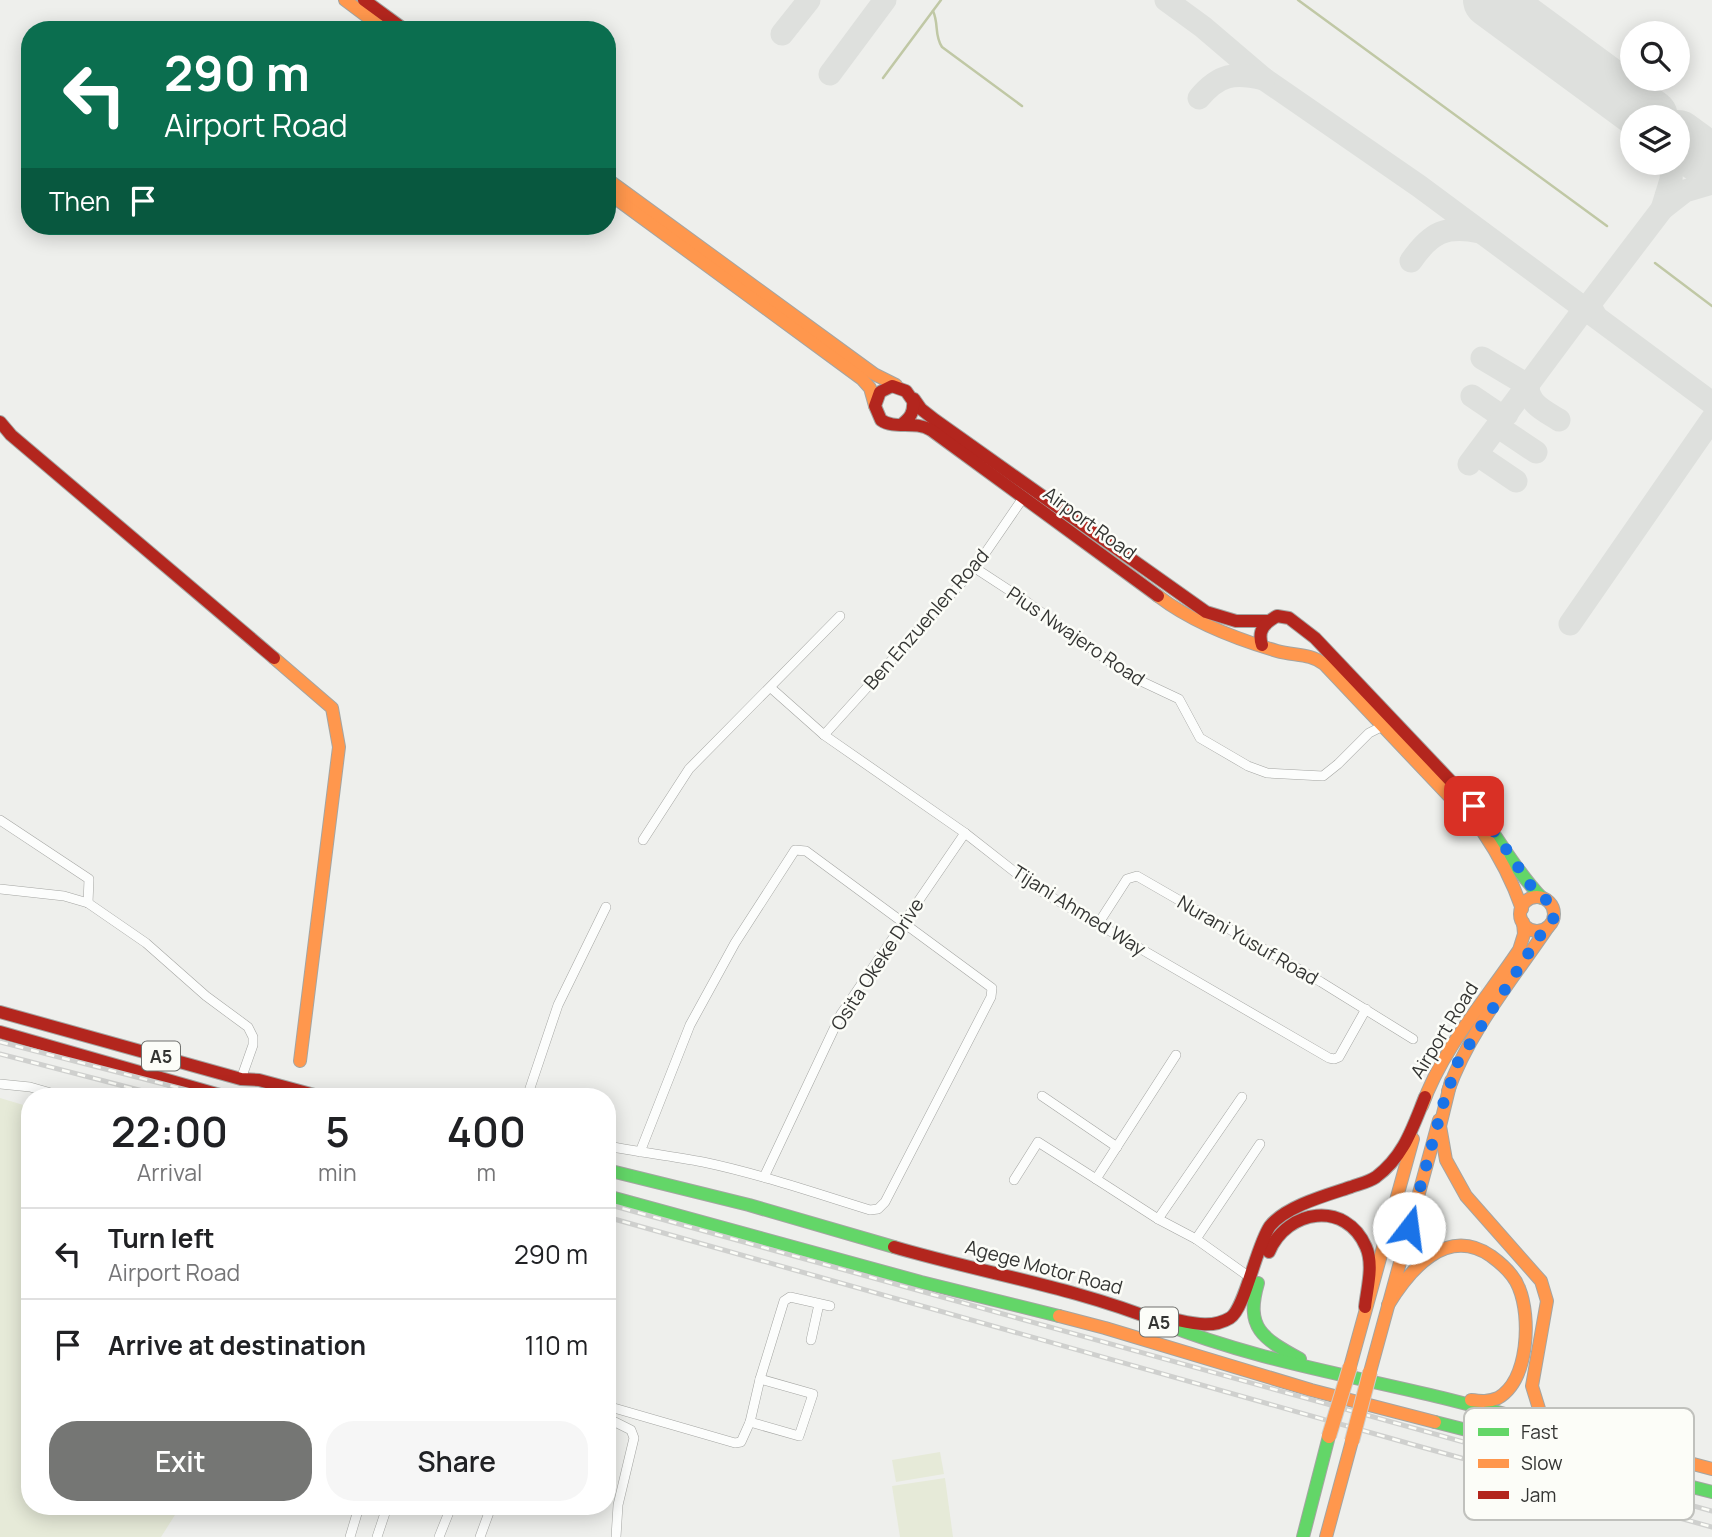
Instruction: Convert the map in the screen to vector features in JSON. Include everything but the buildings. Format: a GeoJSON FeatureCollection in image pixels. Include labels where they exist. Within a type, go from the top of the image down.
{"type":"FeatureCollection","features":[{"type":"Feature","properties":{"kind":"main road"},"geometry":{"type":"LineString","coordinates":[[345,0],[374,21]]}},
{"type":"Feature","properties":{"kind":"main road"},"geometry":{"type":"LineString","coordinates":[[364,0],[393,21]]}},
{"type":"Feature","properties":{"kind":"main road"},"geometry":{"type":"LineString","coordinates":[[616,185],[874,374],[906,388],[914,398],[914,411],[907,422],[901,425],[886,424],[880,419],[870,388],[862,379],[616,199]]}},
{"type":"Feature","properties":{"kind":"main road"},"geometry":{"type":"LineString","coordinates":[[875,406],[880,392],[892,386],[900,386]]}},
{"type":"Feature","properties":{"kind":"main road","name":"Airport Road"},"geometry":{"type":"LineString","coordinates":[[914,398],[921,409],[935,420],[1206,612],[1222,620],[1239,623],[1268,621]]}},
{"type":"Feature","properties":{"kind":"main road"},"geometry":{"type":"LineString","coordinates":[[0,422],[11,435],[332,708],[339,747],[300,1061]]}},
{"type":"Feature","properties":{"kind":"main road","name":"Airport Road"},"geometry":{"type":"LineString","coordinates":[[901,425],[915,424],[931,429],[1164,601],[1190,617],[1262,645]]}},
{"type":"Feature","properties":{"kind":"main road"},"geometry":{"type":"LineString","coordinates":[[1277,616],[1289,618],[1301,627],[1322,645],[1474,806],[1533,889],[1554,909],[1553,920],[1548,927],[1534,930],[1523,916],[1514,883],[1490,842],[1464,810],[1381,727],[1324,664],[1308,656],[1277,652],[1262,645],[1259,636],[1268,621],[1277,616]]}},
{"type":"Feature","properties":{"kind":"main road"},"geometry":{"type":"LineString","coordinates":[[1293,653],[1301,647],[1304,640],[1301,627]]}},
{"type":"Feature","properties":{"kind":"main road"},"geometry":{"type":"LineString","coordinates":[[1523,916],[1531,898],[1542,898]]}},
{"type":"Feature","properties":{"kind":"main road","name":"Airport Road"},"geometry":{"type":"LineString","coordinates":[[1303,1537],[1425,1097],[1455,1043],[1520,950],[1524,934],[1523,916]]}},
{"type":"Feature","properties":{"kind":"main road","name":"Airport Road"},"geometry":{"type":"LineString","coordinates":[[1326,1537],[1444,1101],[1458,1062],[1548,927]]}},
{"type":"Feature","properties":{"kind":"main road","name":"A5"},"geometry":{"type":"LineString","coordinates":[[0,1012],[241,1079],[259,1080],[289,1088]]}},
{"type":"Feature","properties":{"kind":"main road","name":"A5"},"geometry":{"type":"LineString","coordinates":[[0,1032],[196,1088]]}},
{"type":"Feature","properties":{"kind":"main road"},"geometry":{"type":"LineString","coordinates":[[1451,1082],[1440,1126],[1446,1160],[1466,1196],[1541,1282],[1547,1301],[1532,1386],[1539,1408]]}},
{"type":"Feature","properties":{"kind":"main road"},"geometry":{"type":"LineString","coordinates":[[1321,1371],[1278,1347],[1245,1310],[1248,1276],[1271,1225],[1290,1211],[1314,1199],[1374,1179],[1391,1164],[1404,1149],[1425,1097]]}},
{"type":"Feature","properties":{"kind":"main road","name":"Agege Motor Road"},"geometry":{"type":"LineString","coordinates":[[616,1172],[749,1205],[931,1258],[1022,1278],[1131,1310],[1194,1336],[1235,1348],[1480,1408]]}},
{"type":"Feature","properties":{"kind":"main road","name":"A5"},"geometry":{"type":"LineString","coordinates":[[616,1198],[921,1282],[1105,1328],[1311,1390],[1464,1429]]}},
{"type":"Feature","properties":{"kind":"main road"},"geometry":{"type":"LineString","coordinates":[[1235,1348],[1245,1310],[1276,1237],[1295,1222],[1317,1214],[1340,1217],[1356,1229],[1367,1248],[1365,1307]]}},
{"type":"Feature","properties":{"kind":"main road"},"geometry":{"type":"LineString","coordinates":[[1388,1305],[1409,1272],[1431,1253],[1448,1246],[1470,1246],[1487,1252],[1506,1268],[1519,1287],[1525,1310],[1525,1337],[1513,1384],[1499,1398],[1491,1400],[1443,1398]]}},
{"type":"Feature","properties":{"kind":"main road"},"geometry":{"type":"LineString","coordinates":[[1131,1310],[1207,1326],[1245,1310]]}},
{"type":"Feature","properties":{"kind":"main road","name":"Agege Motor Road"},"geometry":{"type":"LineString","coordinates":[[1694,1464],[1712,1469]]}},
{"type":"Feature","properties":{"kind":"main road","name":"A5"},"geometry":{"type":"LineString","coordinates":[[1694,1487],[1712,1492]]}},
{"type":"Feature","properties":{"kind":"street","name":"Ben Enzuenlen Road"},"geometry":{"type":"LineString","coordinates":[[824,735],[975,568],[1023,498]]}},
{"type":"Feature","properties":{"kind":"street","name":"Pius Nwajero Road"},"geometry":{"type":"LineString","coordinates":[[975,568],[1128,675],[1179,699],[1200,738],[1248,766],[1266,773],[1323,776],[1369,733],[1381,727]]}},
{"type":"Feature","properties":{"kind":"street"},"geometry":{"type":"LineString","coordinates":[[643,840],[689,769],[840,616]]}},
{"type":"Feature","properties":{"kind":"street","name":"Tijani Ahmed Way"},"geometry":{"type":"LineString","coordinates":[[771,688],[824,735],[965,834],[1034,887],[1334,1059],[1339,1057],[1366,1009]]}},
{"type":"Feature","properties":{"kind":"street"},"geometry":{"type":"LineString","coordinates":[[0,820],[89,879],[88,903]]}},
{"type":"Feature","properties":{"kind":"street","name":"Osita Okeke Drive"},"geometry":{"type":"LineString","coordinates":[[764,1177],[841,1014],[965,834]]}},
{"type":"Feature","properties":{"kind":"street"},"geometry":{"type":"LineString","coordinates":[[616,1148],[640,1152],[703,1162],[764,1177],[870,1210],[878,1209],[885,1202],[991,997],[992,988],[806,851],[795,850],[735,943],[690,1025],[640,1152]]}},
{"type":"Feature","properties":{"kind":"street","name":"Nurani Yusuf Road"},"geometry":{"type":"LineString","coordinates":[[1098,924],[1127,878],[1137,876],[1413,1039]]}},
{"type":"Feature","properties":{"kind":"street"},"geometry":{"type":"LineString","coordinates":[[0,889],[64,896],[88,903],[146,943],[206,996],[247,1027],[253,1037],[253,1045],[241,1079]]}},
{"type":"Feature","properties":{"kind":"street"},"geometry":{"type":"LineString","coordinates":[[530,1088],[558,1005],[606,907]]}},
{"type":"Feature","properties":{"kind":"street"},"geometry":{"type":"LineString","coordinates":[[1096,1179],[1176,1055]]}},
{"type":"Feature","properties":{"kind":"street"},"geometry":{"type":"LineString","coordinates":[[0,1084],[34,1088]]}},
{"type":"Feature","properties":{"kind":"street"},"geometry":{"type":"LineString","coordinates":[[1042,1096],[1117,1147]]}},
{"type":"Feature","properties":{"kind":"street"},"geometry":{"type":"LineString","coordinates":[[1158,1219],[1242,1097]]}},
{"type":"Feature","properties":{"kind":"street"},"geometry":{"type":"LineString","coordinates":[[1014,1180],[1038,1142],[1158,1219],[1196,1238],[1248,1276]]}},
{"type":"Feature","properties":{"kind":"street"},"geometry":{"type":"LineString","coordinates":[[1196,1238],[1260,1144]]}},
{"type":"Feature","properties":{"kind":"street"},"geometry":{"type":"LineString","coordinates":[[616,1409],[735,1443],[744,1438],[750,1422],[760,1379],[785,1301],[790,1297],[830,1306]]}},
{"type":"Feature","properties":{"kind":"street"},"geometry":{"type":"LineString","coordinates":[[811,1340],[819,1304]]}},
{"type":"Feature","properties":{"kind":"street"},"geometry":{"type":"LineString","coordinates":[[750,1422],[799,1436],[813,1394],[760,1379]]}},
{"type":"Feature","properties":{"kind":"street"},"geometry":{"type":"LineString","coordinates":[[616,1422],[631,1430],[634,1438],[618,1505],[616,1537]]}},
{"type":"Feature","properties":{"kind":"street"},"geometry":{"type":"LineString","coordinates":[[350,1537],[357,1515]]}},
{"type":"Feature","properties":{"kind":"street"},"geometry":{"type":"LineString","coordinates":[[377,1537],[384,1515]]}},
{"type":"Feature","properties":{"kind":"street"},"geometry":{"type":"LineString","coordinates":[[439,1537],[448,1515]]}},
{"type":"Feature","properties":{"kind":"street"},"geometry":{"type":"LineString","coordinates":[[481,1537],[488,1515]]}},
{"type":"Feature","properties":{"kind":"green space"},"geometry":{"type":"Polygon","coordinates":[[[0,1098],[21,1104],[21,1515],[175,1515],[161,1537],[0,1537],[0,1098]]]}},
{"type":"Feature","properties":{"kind":"green space"},"geometry":{"type":"Polygon","coordinates":[[[940,1452],[944,1474],[896,1482],[892,1460],[940,1452]]]}},
{"type":"Feature","properties":{"kind":"green space"},"geometry":{"type":"Polygon","coordinates":[[[945,1478],[953,1537],[900,1537],[892,1486],[945,1478]]]}},
{"type":"Feature","properties":{"kind":"waterway"},"geometry":{"type":"LineString","coordinates":[[883,78],[941,0]]}},
{"type":"Feature","properties":{"kind":"waterway"},"geometry":{"type":"LineString","coordinates":[[1298,0],[1607,226]]}},
{"type":"Feature","properties":{"kind":"waterway"},"geometry":{"type":"LineString","coordinates":[[933,11],[942,47],[1022,106]]}},
{"type":"Feature","properties":{"kind":"waterway"},"geometry":{"type":"LineString","coordinates":[[1655,263],[1712,306]]}},
{"type":"Feature","properties":{"kind":"taxiway"},"geometry":{"type":"LineString","coordinates":[[782,34],[809,0]]}},
{"type":"Feature","properties":{"kind":"taxiway"},"geometry":{"type":"LineString","coordinates":[[830,74],[885,0]]}},
{"type":"Feature","properties":{"kind":"taxiway"},"geometry":{"type":"LineString","coordinates":[[1166,0],[1203,27],[1264,79],[1419,186],[1712,403]]}},
{"type":"Feature","properties":{"kind":"taxiway"},"geometry":{"type":"LineString","coordinates":[[1199,98],[1213,84],[1228,77],[1264,79]]}},
{"type":"Feature","properties":{"kind":"taxiway"},"geometry":{"type":"LineString","coordinates":[[1662,209],[1671,175]]}},
{"type":"Feature","properties":{"kind":"taxiway"},"geometry":{"type":"LineString","coordinates":[[1595,315],[1591,308],[1592,301],[1662,209],[1685,191],[1712,183]]}},
{"type":"Feature","properties":{"kind":"taxiway"},"geometry":{"type":"LineString","coordinates":[[1411,261],[1425,243],[1440,233],[1448,230],[1480,232]]}},
{"type":"Feature","properties":{"kind":"taxiway"},"geometry":{"type":"LineString","coordinates":[[1469,464],[1585,308]]}},
{"type":"Feature","properties":{"kind":"taxiway"},"geometry":{"type":"LineString","coordinates":[[1482,358],[1529,384]]}},
{"type":"Feature","properties":{"kind":"taxiway"},"geometry":{"type":"LineString","coordinates":[[1528,386],[1534,402],[1559,420]]}},
{"type":"Feature","properties":{"kind":"taxiway"},"geometry":{"type":"LineString","coordinates":[[1472,396],[1500,415],[1507,414]]}},
{"type":"Feature","properties":{"kind":"taxiway"},"geometry":{"type":"LineString","coordinates":[[1570,624],[1712,419]]}},
{"type":"Feature","properties":{"kind":"taxiway"},"geometry":{"type":"LineString","coordinates":[[1501,421],[1503,430],[1536,452]]}},
{"type":"Feature","properties":{"kind":"taxiway"},"geometry":{"type":"LineString","coordinates":[[1480,450],[1482,458],[1516,481]]}},
{"type":"Feature","properties":{"kind":"runway"},"geometry":{"type":"LineString","coordinates":[[1491,0],[1634,105]]}},
{"type":"Feature","properties":{"kind":"runway"},"geometry":{"type":"LineString","coordinates":[[1690,147],[1712,163]]}},
{"type":"Feature","properties":{"kind":"railway"},"geometry":{"type":"LineString","coordinates":[[0,1042],[179,1088]]}},
{"type":"Feature","properties":{"kind":"railway"},"geometry":{"type":"LineString","coordinates":[[0,1054],[131,1088]]}},
{"type":"Feature","properties":{"kind":"railway"},"geometry":{"type":"LineString","coordinates":[[616,1207],[1464,1442]]}},
{"type":"Feature","properties":{"kind":"railway"},"geometry":{"type":"LineString","coordinates":[[616,1220],[1464,1459]]}},
{"type":"Feature","properties":{"kind":"railway"},"geometry":{"type":"LineString","coordinates":[[1694,1506],[1712,1511]]}},
{"type":"Feature","properties":{"kind":"railway"},"geometry":{"type":"LineString","coordinates":[[1687,1520],[1712,1527]]}},
{"type":"Feature","properties":{"kind":"traffic: fast"},"geometry":{"type":"LineString","coordinates":[[1463,794],[1542,898]]}},
{"type":"Feature","properties":{"kind":"traffic: fast"},"geometry":{"type":"LineString","coordinates":[[616,1172],[749,1205],[894,1247]]}},
{"type":"Feature","properties":{"kind":"traffic: fast"},"geometry":{"type":"LineString","coordinates":[[616,1198],[921,1282],[1059,1316]]}},
{"type":"Feature","properties":{"kind":"traffic: fast"},"geometry":{"type":"LineString","coordinates":[[1258,1283],[1254,1311],[1260,1330],[1276,1345],[1300,1359]]}},
{"type":"Feature","properties":{"kind":"traffic: fast"},"geometry":{"type":"LineString","coordinates":[[1160,1322],[1264,1356],[1481,1408]]}},
{"type":"Feature","properties":{"kind":"traffic: fast"},"geometry":{"type":"LineString","coordinates":[[1435,1422],[1464,1429]]}},
{"type":"Feature","properties":{"kind":"traffic: fast"},"geometry":{"type":"LineString","coordinates":[[1303,1537],[1329,1436]]}},
{"type":"Feature","properties":{"kind":"traffic: fast"},"geometry":{"type":"LineString","coordinates":[[1694,1487],[1712,1492]]}},
{"type":"Feature","properties":{"kind":"traffic: slow"},"geometry":{"type":"LineString","coordinates":[[345,0],[373,21]]}},
{"type":"Feature","properties":{"kind":"traffic: slow"},"geometry":{"type":"LineString","coordinates":[[616,186],[874,374],[896,385]]}},
{"type":"Feature","properties":{"kind":"traffic: slow"},"geometry":{"type":"LineString","coordinates":[[616,199],[862,379],[870,388],[875,406]]}},
{"type":"Feature","properties":{"kind":"traffic: slow"},"geometry":{"type":"LineString","coordinates":[[1158,596],[1185,614],[1230,635],[1277,651],[1307,656],[1324,664],[1483,832],[1505,869],[1522,909]]}},
{"type":"Feature","properties":{"kind":"traffic: slow"},"geometry":{"type":"LineString","coordinates":[[274,658],[332,708],[339,747],[300,1061]]}},
{"type":"Feature","properties":{"kind":"traffic: slow"},"geometry":{"type":"LineString","coordinates":[[1537,897],[1549,902],[1554,914],[1549,926],[1537,931],[1525,926],[1520,914],[1525,902],[1537,897]]}},
{"type":"Feature","properties":{"kind":"traffic: slow"},"geometry":{"type":"LineString","coordinates":[[1422,1106],[1453,1044],[1519,950],[1524,934],[1523,922]]}},
{"type":"Feature","properties":{"kind":"traffic: slow"},"geometry":{"type":"LineString","coordinates":[[1448,1091],[1480,1026],[1548,927]]}},
{"type":"Feature","properties":{"kind":"traffic: slow"},"geometry":{"type":"LineString","coordinates":[[1451,1081],[1440,1126],[1446,1160],[1466,1196],[1541,1281],[1547,1301],[1532,1386],[1539,1408]]}},
{"type":"Feature","properties":{"kind":"traffic: slow"},"geometry":{"type":"LineString","coordinates":[[1370,1372],[1439,1120]]}},
{"type":"Feature","properties":{"kind":"traffic: slow"},"geometry":{"type":"LineString","coordinates":[[1350,1367],[1413,1139]]}},
{"type":"Feature","properties":{"kind":"traffic: slow"},"geometry":{"type":"LineString","coordinates":[[1388,1305],[1418,1266],[1444,1249],[1459,1246],[1475,1248],[1491,1256],[1511,1274],[1519,1288],[1525,1315],[1525,1347],[1521,1363],[1516,1377],[1498,1398],[1488,1401],[1471,1400]]}},
{"type":"Feature","properties":{"kind":"traffic: slow"},"geometry":{"type":"LineString","coordinates":[[1059,1316],[1311,1390],[1435,1422]]}},
{"type":"Feature","properties":{"kind":"traffic: slow"},"geometry":{"type":"LineString","coordinates":[[1329,1436],[1350,1367]]}},
{"type":"Feature","properties":{"kind":"traffic: slow"},"geometry":{"type":"LineString","coordinates":[[1352,1441],[1370,1372]]}},
{"type":"Feature","properties":{"kind":"traffic: slow"},"geometry":{"type":"LineString","coordinates":[[1326,1537],[1352,1441]]}},
{"type":"Feature","properties":{"kind":"traffic: slow"},"geometry":{"type":"LineString","coordinates":[[1694,1464],[1712,1469]]}},
{"type":"Feature","properties":{"kind":"traffic: jam"},"geometry":{"type":"LineString","coordinates":[[364,0],[393,21]]}},
{"type":"Feature","properties":{"kind":"traffic: jam"},"geometry":{"type":"LineString","coordinates":[[901,425],[911,415],[913,401],[906,391],[892,386],[880,392],[875,406],[881,420],[886,423],[931,430],[1158,596]]}},
{"type":"Feature","properties":{"kind":"traffic: jam"},"geometry":{"type":"LineString","coordinates":[[914,399],[921,409],[935,420],[1206,612],[1236,621],[1268,621]]}},
{"type":"Feature","properties":{"kind":"traffic: jam"},"geometry":{"type":"LineString","coordinates":[[0,422],[11,435],[274,658]]}},
{"type":"Feature","properties":{"kind":"traffic: jam"},"geometry":{"type":"LineString","coordinates":[[1262,645],[1261,631],[1266,624],[1277,616],[1289,618],[1315,638],[1463,794]]}},
{"type":"Feature","properties":{"kind":"traffic: jam"},"geometry":{"type":"LineString","coordinates":[[0,1012],[241,1079],[259,1080],[289,1088]]}},
{"type":"Feature","properties":{"kind":"traffic: jam"},"geometry":{"type":"LineString","coordinates":[[0,1032],[196,1088]]}},
{"type":"Feature","properties":{"kind":"traffic: jam"},"geometry":{"type":"LineString","coordinates":[[1168,1318],[1207,1324],[1230,1318],[1241,1303],[1270,1226],[1296,1207],[1367,1182],[1386,1169],[1411,1131],[1425,1097]]}},
{"type":"Feature","properties":{"kind":"traffic: jam"},"geometry":{"type":"LineString","coordinates":[[1269,1252],[1289,1226],[1302,1219],[1317,1216],[1345,1222],[1357,1232],[1368,1254],[1369,1277],[1365,1307]]}},
{"type":"Feature","properties":{"kind":"traffic: jam"},"geometry":{"type":"LineString","coordinates":[[894,1247],[1095,1299],[1160,1322]]}},
{"type":"Feature","properties":{"kind":"route"},"geometry":{"type":"LineString","coordinates":[[1409,1228],[1444,1101],[1458,1062],[1539,937],[1550,925],[1554,915],[1551,904],[1533,889],[1474,806]]}}]}
